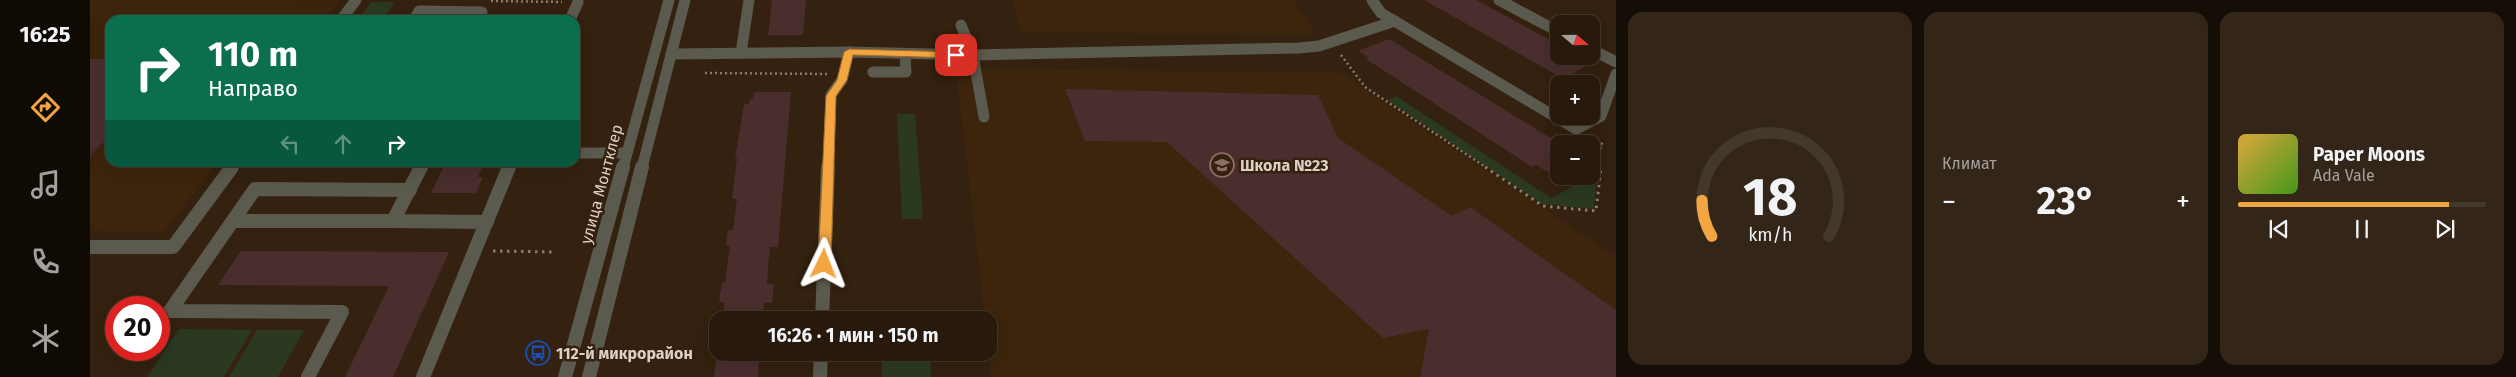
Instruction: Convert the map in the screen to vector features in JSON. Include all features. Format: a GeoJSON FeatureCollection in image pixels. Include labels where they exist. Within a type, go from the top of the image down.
{"type":"FeatureCollection","features":[{"type":"Feature","properties":{"kind":"street"},"geometry":{"type":"LineString","coordinates":[[346,15],[356,0]]}},
{"type":"Feature","properties":{"kind":"street","name":"улица Монтклер"},"geometry":{"type":"LineString","coordinates":[[565,377],[669,0]]}},
{"type":"Feature","properties":{"kind":"street"},"geometry":{"type":"LineString","coordinates":[[589,377],[685,0]]}},
{"type":"Feature","properties":{"kind":"street"},"geometry":{"type":"LineString","coordinates":[[741,53],[749,0]]}},
{"type":"Feature","properties":{"kind":"street"},"geometry":{"type":"LineString","coordinates":[[1372,0],[1381,13],[1576,129],[1601,116],[1616,74]]}},
{"type":"Feature","properties":{"kind":"street"},"geometry":{"type":"LineString","coordinates":[[1499,0],[1550,27]]}},
{"type":"Feature","properties":{"kind":"street"},"geometry":{"type":"LineString","coordinates":[[572,15],[578,2]]}},
{"type":"Feature","properties":{"kind":"street"},"geometry":{"type":"LineString","coordinates":[[418,15],[420,12],[465,15]]}},
{"type":"Feature","properties":{"kind":"street"},"geometry":{"type":"LineString","coordinates":[[671,54],[849,52],[973,55],[1299,48],[1331,42],[1395,21]]}},
{"type":"Feature","properties":{"kind":"street"},"geometry":{"type":"LineString","coordinates":[[960,26],[973,55],[984,117]]}},
{"type":"Feature","properties":{"kind":"street"},"geometry":{"type":"LineString","coordinates":[[822,311],[831,96],[844,74],[849,52]]}},
{"type":"Feature","properties":{"kind":"street"},"geometry":{"type":"LineString","coordinates":[[874,72],[906,72],[905,54]]}},
{"type":"Feature","properties":{"kind":"street"},"geometry":{"type":"LineString","coordinates":[[1600,54],[1616,62]]}},
{"type":"Feature","properties":{"kind":"street"},"geometry":{"type":"LineString","coordinates":[[580,153],[626,153]]}},
{"type":"Feature","properties":{"kind":"street"},"geometry":{"type":"LineString","coordinates":[[90,247],[173,247],[232,167]]}},
{"type":"Feature","properties":{"kind":"street"},"geometry":{"type":"LineString","coordinates":[[393,221],[422,167]]}},
{"type":"Feature","properties":{"kind":"street"},"geometry":{"type":"LineString","coordinates":[[423,377],[510,167]]}},
{"type":"Feature","properties":{"kind":"street"},"geometry":{"type":"LineString","coordinates":[[308,377],[342,312],[170,311],[255,189],[410,190]]}},
{"type":"Feature","properties":{"kind":"street"},"geometry":{"type":"LineString","coordinates":[[233,221],[487,222]]}},
{"type":"Feature","properties":{"kind":"street"},"geometry":{"type":"LineString","coordinates":[[820,377],[821,361]]}},
{"type":"Feature","properties":{"kind":"path"},"geometry":{"type":"LineString","coordinates":[[481,15],[488,1],[578,2]]}},
{"type":"Feature","properties":{"kind":"path"},"geometry":{"type":"LineString","coordinates":[[1331,42],[1365,87],[1543,206],[1596,211],[1601,167],[1595,164],[1602,144]]}},
{"type":"Feature","properties":{"kind":"path"},"geometry":{"type":"LineString","coordinates":[[705,74],[844,74]]}},
{"type":"Feature","properties":{"kind":"path"},"geometry":{"type":"LineString","coordinates":[[475,251],[555,252]]}},
{"type":"Feature","properties":{"kind":"shaded area"},"geometry":{"type":"Polygon","coordinates":[[[90,0],[339,1],[328,15],[105,15],[105,167],[214,167],[164,232],[90,231],[90,0]]]}},
{"type":"Feature","properties":{"kind":"shaded area"},"geometry":{"type":"Polygon","coordinates":[[[1012,0],[1294,0],[1316,34],[1021,33],[1012,0]]]}},
{"type":"Feature","properties":{"kind":"shaded area","name":"Школа №23"},"geometry":{"type":"Polygon","coordinates":[[[956,69],[1339,72],[1616,257],[1616,377],[991,377],[990,361],[997,361],[997,311],[984,311],[956,69]]]}},
{"type":"Feature","properties":{"kind":"green space"},"geometry":{"type":"Polygon","coordinates":[[[371,2],[395,2],[386,15],[362,15],[371,2]]]}},
{"type":"Feature","properties":{"kind":"green space"},"geometry":{"type":"Polygon","coordinates":[[[1396,96],[1551,198],[1575,185],[1595,185],[1594,209],[1542,204],[1387,100],[1396,96]]]}},
{"type":"Feature","properties":{"kind":"green space"},"geometry":{"type":"Polygon","coordinates":[[[897,114],[915,114],[923,219],[902,219],[897,114]]]}},
{"type":"Feature","properties":{"kind":"green space"},"geometry":{"type":"Polygon","coordinates":[[[179,329],[252,330],[224,377],[147,377],[158,361],[170,361],[170,342],[179,329]]]}},
{"type":"Feature","properties":{"kind":"green space"},"geometry":{"type":"Polygon","coordinates":[[[257,330],[304,330],[278,377],[229,377],[257,330]]]}},
{"type":"Feature","properties":{"kind":"green space"},"geometry":{"type":"Polygon","coordinates":[[[882,361],[930,361],[931,377],[882,377],[882,361]]]}},
{"type":"Feature","properties":{"kind":"building"},"geometry":{"type":"Polygon","coordinates":[[[772,0],[806,0],[803,35],[768,35],[772,0]]]}},
{"type":"Feature","properties":{"kind":"building"},"geometry":{"type":"Polygon","coordinates":[[[1424,0],[1476,0],[1550,40],[1550,65],[1588,65],[1571,75],[1557,75],[1424,0]]]}},
{"type":"Feature","properties":{"kind":"building"},"geometry":{"type":"Polygon","coordinates":[[[1389,39],[1550,137],[1550,171],[1548,172],[1536,165],[1532,167],[1366,59],[1369,58],[1358,51],[1389,39]]]}},
{"type":"Feature","properties":{"kind":"building"},"geometry":{"type":"Polygon","coordinates":[[[90,59],[105,59],[105,143],[102,143],[90,156],[90,59]]]}},
{"type":"Feature","properties":{"kind":"building"},"geometry":{"type":"Polygon","coordinates":[[[1065,89],[1318,95],[1338,138],[1452,216],[1470,207],[1616,310],[1616,377],[1420,377],[1429,329],[1383,338],[1167,142],[1085,141],[1065,89]]]}},
{"type":"Feature","properties":{"kind":"building"},"geometry":{"type":"Polygon","coordinates":[[[754,92],[791,92],[778,247],[770,247],[768,265],[767,284],[774,284],[772,303],[764,303],[763,311],[724,311],[725,302],[719,302],[722,283],[725,283],[730,246],[726,246],[728,230],[733,230],[737,199],[732,199],[737,158],[735,158],[744,104],[749,104],[750,99],[753,99],[754,92]]]}},
{"type":"Feature","properties":{"kind":"building"},"geometry":{"type":"Polygon","coordinates":[[[444,167],[483,167],[478,177],[483,177],[476,193],[431,193],[444,167]]]}},
{"type":"Feature","properties":{"kind":"building"},"geometry":{"type":"Polygon","coordinates":[[[241,251],[449,252],[393,377],[345,377],[389,286],[218,285],[241,251]]]}},
{"type":"Feature","properties":{"kind":"building"},"geometry":{"type":"Polygon","coordinates":[[[716,361],[759,361],[758,377],[714,377],[716,361]]]}},
{"type":"Feature","properties":{"kind":"place","name":"Школа №23"},"geometry":{"type":"Point","coordinates":[1222,165]}},
{"type":"Feature","properties":{"kind":"place","name":"112-й микрорайон"},"geometry":{"type":"Point","coordinates":[538,353]}},
{"type":"Feature","properties":{"kind":"route"},"geometry":{"type":"LineString","coordinates":[[824,264],[831,96],[842,80],[849,52],[956,55]]}}]}
